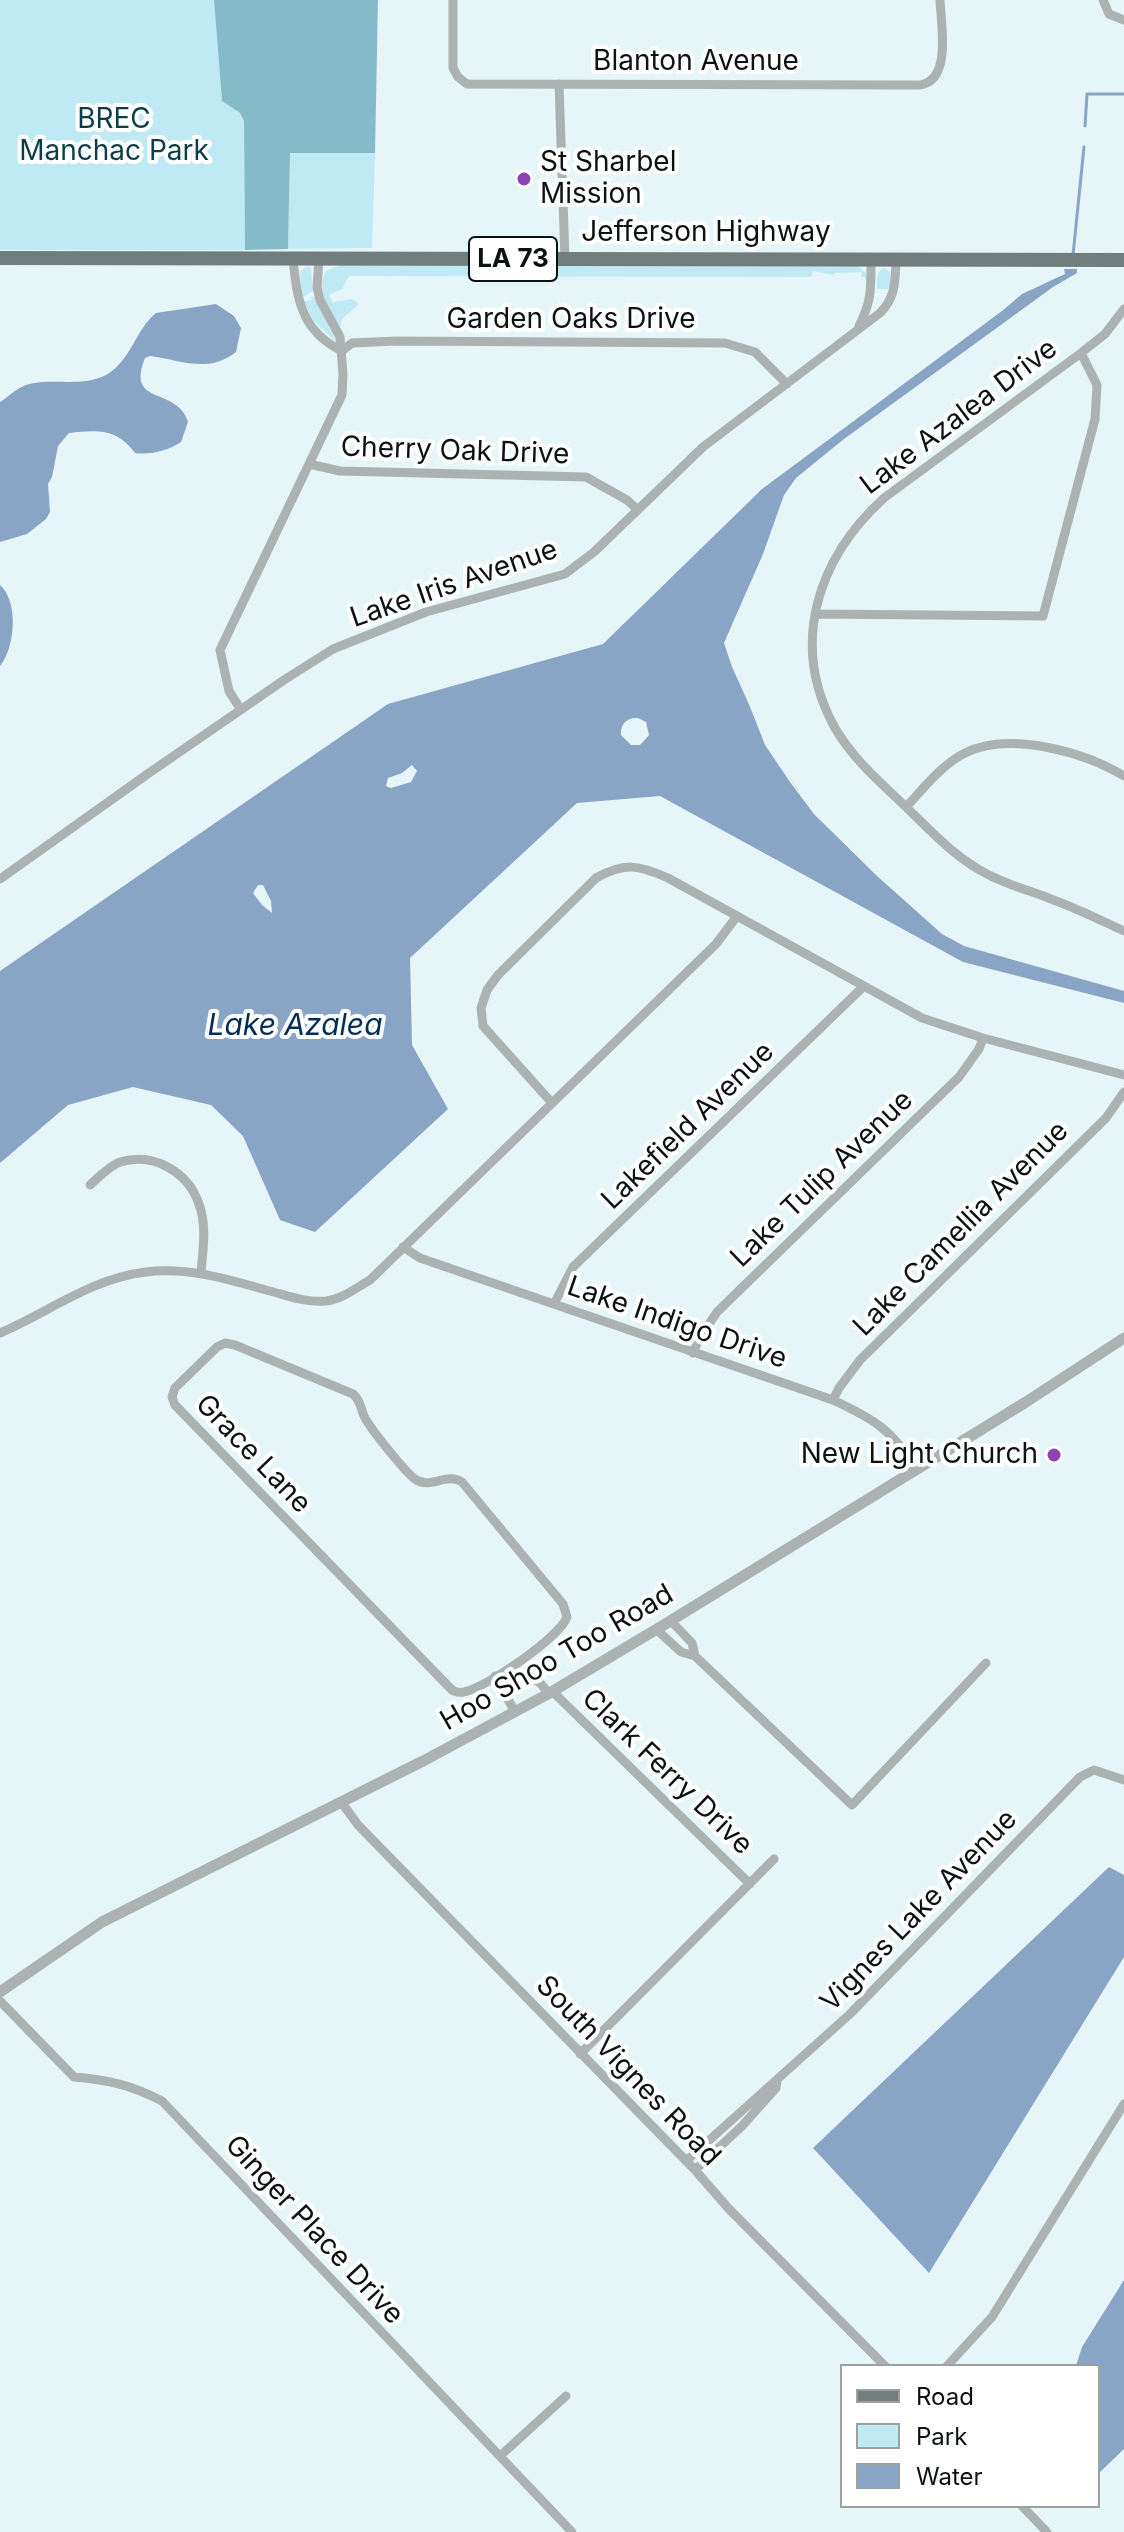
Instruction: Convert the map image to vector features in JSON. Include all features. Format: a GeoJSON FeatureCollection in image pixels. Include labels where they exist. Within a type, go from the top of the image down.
{"type":"FeatureCollection","features":[{"type":"Feature","properties":{"kind":"main road","name":"Jefferson Highway"},"geometry":{"type":"LineString","coordinates":[[0,258],[1124,260]]}},
{"type":"Feature","properties":{"kind":"street","name":"Blanton Avenue"},"geometry":{"type":"LineString","coordinates":[[453,0],[453,68],[467,84],[920,85],[935,78],[941,65],[940,0]]}},
{"type":"Feature","properties":{"kind":"street"},"geometry":{"type":"LineString","coordinates":[[1103,0],[1109,14],[1124,20]]}},
{"type":"Feature","properties":{"kind":"street"},"geometry":{"type":"LineString","coordinates":[[559,84],[565,259]]}},
{"type":"Feature","properties":{"kind":"street"},"geometry":{"type":"LineString","coordinates":[[293,259],[300,309],[310,325],[330,345],[342,351]]}},
{"type":"Feature","properties":{"kind":"street"},"geometry":{"type":"LineString","coordinates":[[241,710],[229,691],[220,650],[342,395],[340,337],[320,300],[317,287],[319,259]]}},
{"type":"Feature","properties":{"kind":"street"},"geometry":{"type":"LineString","coordinates":[[859,327],[869,307],[872,292],[871,259]]}},
{"type":"Feature","properties":{"kind":"street","name":"Lake Iris Avenue"},"geometry":{"type":"LineString","coordinates":[[0,879],[333,649],[426,612],[565,574],[594,552],[703,447],[880,313],[895,289],[896,260]]}},
{"type":"Feature","properties":{"kind":"street","name":"Lake Azalea Drive"},"geometry":{"type":"LineString","coordinates":[[1124,309],[1105,334],[864,515],[833,563],[815,614],[811,650],[822,699],[835,727],[861,763],[955,854],[989,875],[1124,931]]}},
{"type":"Feature","properties":{"kind":"street","name":"Garden Oaks Drive"},"geometry":{"type":"LineString","coordinates":[[342,351],[352,343],[396,341],[725,343],[755,352],[787,384]]}},
{"type":"Feature","properties":{"kind":"street"},"geometry":{"type":"LineString","coordinates":[[815,614],[1043,616],[1095,419],[1097,385],[1081,353]]}},
{"type":"Feature","properties":{"kind":"street","name":"Cherry Oak Drive"},"geometry":{"type":"LineString","coordinates":[[309,464],[329,471],[350,472],[586,477],[627,500],[638,510]]}},
{"type":"Feature","properties":{"kind":"street"},"geometry":{"type":"LineString","coordinates":[[906,807],[950,762],[981,748],[1019,745],[1070,751],[1124,776]]}},
{"type":"Feature","properties":{"kind":"street"},"geometry":{"type":"LineString","coordinates":[[552,1103],[483,1026],[481,1008],[487,990],[498,975],[596,878],[613,868],[632,866],[646,868],[922,1018],[983,1038],[1124,1075]]}},
{"type":"Feature","properties":{"kind":"street"},"geometry":{"type":"LineString","coordinates":[[0,1333],[83,1290],[119,1277],[148,1272],[201,1272],[303,1300],[326,1301],[341,1297],[370,1280],[716,944],[737,916]]}},
{"type":"Feature","properties":{"kind":"street","name":"Lakefield Avenue"},"geometry":{"type":"LineString","coordinates":[[554,1304],[573,1267],[863,987]]}},
{"type":"Feature","properties":{"kind":"street","name":"Lake Tulip Avenue"},"geometry":{"type":"LineString","coordinates":[[693,1353],[717,1312],[959,1077],[983,1038]]}},
{"type":"Feature","properties":{"kind":"street","name":"Lake Camellia Avenue"},"geometry":{"type":"LineString","coordinates":[[833,1400],[860,1360],[1106,1118],[1124,1092]]}},
{"type":"Feature","properties":{"kind":"street"},"geometry":{"type":"LineString","coordinates":[[90,1185],[117,1163],[138,1160],[168,1165],[189,1182],[200,1206],[204,1236],[201,1272]]}},
{"type":"Feature","properties":{"kind":"street","name":"Lake Indigo Drive"},"geometry":{"type":"LineString","coordinates":[[403,1247],[420,1258],[833,1400],[868,1416],[895,1437],[918,1469]]}},
{"type":"Feature","properties":{"kind":"street","name":"Hoo Shoo Too Road"},"geometry":{"type":"LineString","coordinates":[[0,1992],[102,1922],[342,1803],[515,1712],[657,1630],[1124,1338]]}},
{"type":"Feature","properties":{"kind":"street","name":"Grace Lane"},"geometry":{"type":"LineString","coordinates":[[225,1343],[235,1345],[349,1391],[359,1399],[369,1424],[415,1480],[429,1483],[453,1478],[465,1484],[567,1612],[566,1622],[559,1631],[495,1676],[467,1691],[452,1690],[175,1405],[172,1397],[175,1388],[217,1347],[225,1343]]}},
{"type":"Feature","properties":{"kind":"street"},"geometry":{"type":"LineString","coordinates":[[671,1621],[692,1643],[695,1656]]}},
{"type":"Feature","properties":{"kind":"street"},"geometry":{"type":"LineString","coordinates":[[657,1630],[681,1652],[695,1656],[852,1805],[986,1663]]}},
{"type":"Feature","properties":{"kind":"street"},"geometry":{"type":"LineString","coordinates":[[495,1676],[515,1712]]}},
{"type":"Feature","properties":{"kind":"street"},"geometry":{"type":"LineString","coordinates":[[504,1693],[535,1679],[550,1692]]}},
{"type":"Feature","properties":{"kind":"street","name":"Clark Ferry Drive"},"geometry":{"type":"LineString","coordinates":[[550,1692],[750,1884]]}},
{"type":"Feature","properties":{"kind":"street","name":"Vignes Lake Avenue"},"geometry":{"type":"LineString","coordinates":[[686,2161],[850,2014],[1074,1782],[1090,1770],[1102,1771],[1124,1780]]}},
{"type":"Feature","properties":{"kind":"street","name":"South Vignes Road"},"geometry":{"type":"LineString","coordinates":[[342,1803],[358,1825],[883,2364]]}},
{"type":"Feature","properties":{"kind":"street"},"geometry":{"type":"LineString","coordinates":[[580,2054],[774,1859]]}},
{"type":"Feature","properties":{"kind":"street","name":"Ginger Place Drive"},"geometry":{"type":"LineString","coordinates":[[0,2001],[74,2077],[109,2080],[135,2087],[162,2101],[572,2532]]}},
{"type":"Feature","properties":{"kind":"street","name":"Vignes Lake Avenue"},"geometry":{"type":"LineString","coordinates":[[695,2170],[742,2126],[776,2088],[777,2081]]}},
{"type":"Feature","properties":{"kind":"street"},"geometry":{"type":"LineString","coordinates":[[949,2364],[998,2308],[1124,2104]]}},
{"type":"Feature","properties":{"kind":"street"},"geometry":{"type":"LineString","coordinates":[[500,2456],[566,2396]]}},
{"type":"Feature","properties":{"kind":"street"},"geometry":{"type":"LineString","coordinates":[[1024,2508],[1047,2532]]}},
{"type":"Feature","properties":{"kind":"green space","name":"BREC Manchac Park"},"geometry":{"type":"Polygon","coordinates":[[[0,0],[214,0],[222,101],[240,113],[244,121],[245,250],[0,250],[0,0]]]}},
{"type":"Feature","properties":{"kind":"green space"},"geometry":{"type":"Polygon","coordinates":[[[290,153],[375,153],[372,248],[288,249],[290,153]]]}},
{"type":"Feature","properties":{"kind":"green space"},"geometry":{"type":"Polygon","coordinates":[[[340,265],[856,265],[866,273],[868,284],[865,277],[861,277],[862,272],[834,275],[813,271],[811,277],[349,276],[342,289],[329,295],[333,302],[352,299],[359,304],[342,319],[340,327],[328,307],[322,286],[326,271],[340,265]]]}},
{"type":"Feature","properties":{"kind":"green space"},"geometry":{"type":"Polygon","coordinates":[[[311,268],[313,291],[302,298],[300,271],[311,268]]]}},
{"type":"Feature","properties":{"kind":"green space"},"geometry":{"type":"Polygon","coordinates":[[[881,269],[890,272],[890,289],[877,289],[877,276],[881,269]]]}},
{"type":"Feature","properties":{"kind":"green space"},"geometry":{"type":"Polygon","coordinates":[[[311,297],[314,297],[337,343],[314,321],[303,301],[312,300],[311,297]]]}},
{"type":"Feature","properties":{"kind":"shaded area"},"geometry":{"type":"Polygon","coordinates":[[[214,0],[378,0],[375,153],[290,153],[288,249],[245,250],[244,121],[240,113],[222,101],[214,0]]]}},
{"type":"Feature","properties":{"kind":"water","name":"Lake Azalea"},"geometry":{"type":"Polygon","coordinates":[[[1064,269],[1077,269],[1077,273],[1053,287],[844,439],[796,478],[784,495],[763,554],[724,643],[767,744],[814,814],[877,876],[942,934],[964,946],[1124,991],[1124,1003],[963,962],[660,796],[577,803],[410,958],[412,1045],[448,1109],[315,1232],[280,1220],[243,1136],[211,1105],[133,1087],[68,1105],[0,1163],[0,971],[388,704],[603,644],[762,489],[1022,294],[1065,274],[1064,269]],[[638,718],[628,720],[622,728],[621,735],[631,745],[640,745],[649,735],[646,722],[638,718]],[[412,765],[388,778],[386,786],[391,788],[411,782],[417,771],[412,765]],[[258,885],[253,893],[272,913],[271,901],[263,885],[258,885]]]}},
{"type":"Feature","properties":{"kind":"water"},"geometry":{"type":"Polygon","coordinates":[[[216,304],[234,316],[241,328],[236,352],[226,359],[205,364],[150,356],[145,358],[141,373],[142,384],[147,390],[182,411],[188,422],[181,442],[159,452],[135,453],[121,439],[106,432],[69,433],[58,446],[48,484],[50,512],[46,519],[27,534],[0,542],[0,402],[26,385],[87,381],[106,375],[121,362],[156,313],[216,304]]]}},
{"type":"Feature","properties":{"kind":"water"},"geometry":{"type":"Polygon","coordinates":[[[0,585],[10,602],[13,625],[9,648],[0,666],[0,585]]]}},
{"type":"Feature","properties":{"kind":"water"},"geometry":{"type":"Polygon","coordinates":[[[1109,1867],[1124,1875],[1124,1957],[929,2273],[813,2148],[1109,1867]]]}},
{"type":"Feature","properties":{"kind":"water"},"geometry":{"type":"Polygon","coordinates":[[[1124,2280],[1124,2449],[1100,2472],[1100,2364],[1077,2364],[1082,2347],[1124,2280]]]}},
{"type":"Feature","properties":{"kind":"pier"},"geometry":{"type":"Polygon","coordinates":[[[740,681],[768,743],[797,789],[824,822],[878,869],[875,872],[814,814],[790,782],[765,745],[740,681]]]}},
{"type":"Feature","properties":{"kind":"waterway"},"geometry":{"type":"LineString","coordinates":[[1085,126],[1087,94],[1124,94]]}},
{"type":"Feature","properties":{"kind":"waterway"},"geometry":{"type":"LineString","coordinates":[[1073,255],[1084,147]]}},
{"type":"Feature","properties":{"kind":"place","name":"St Sharbel Mission"},"geometry":{"type":"Point","coordinates":[524,179]}},
{"type":"Feature","properties":{"kind":"place","name":"New Light Church"},"geometry":{"type":"Point","coordinates":[1054,1455]}}]}
